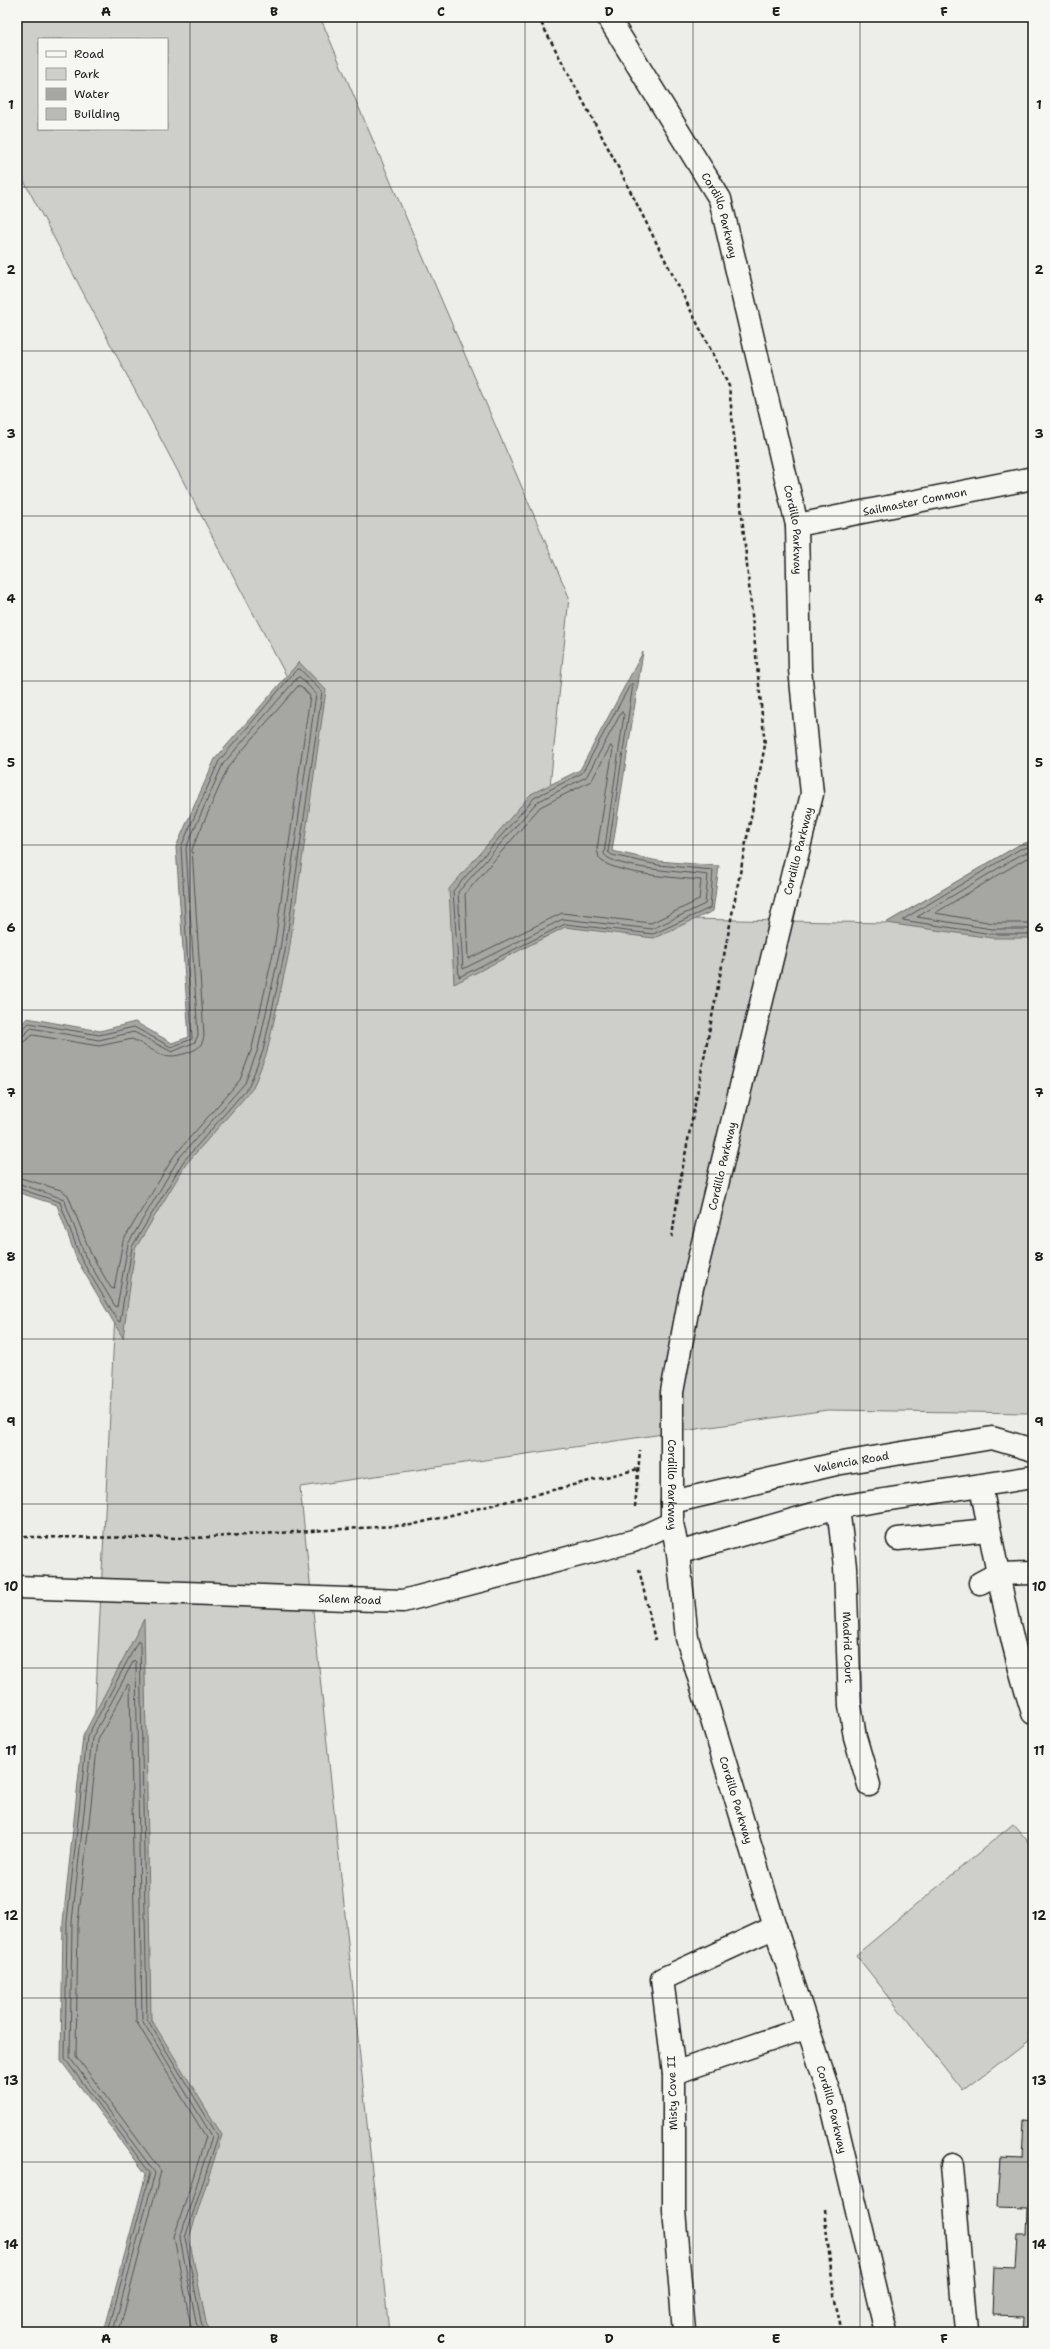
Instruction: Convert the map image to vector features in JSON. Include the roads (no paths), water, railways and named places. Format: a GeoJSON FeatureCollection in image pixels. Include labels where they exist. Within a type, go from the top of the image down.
{"type":"FeatureCollection","features":[{"type":"Feature","properties":{"kind":"street","name":"Cordillo Parkway"},"geometry":{"type":"LineString","coordinates":[[608,17],[720,199],[797,525],[800,669],[812,794],[690,1296],[672,1392],[672,1523],[678,1553],[687,1638],[775,1927],[829,2093],[886,2332]]}},
{"type":"Feature","properties":{"kind":"street","name":"Sailmaster Common"},"geometry":{"type":"LineString","coordinates":[[797,525],[1033,478]]}},
{"type":"Feature","properties":{"kind":"street","name":"Valencia Road"},"geometry":{"type":"LineString","coordinates":[[672,1502],[836,1464],[992,1438],[1033,1450]]}},
{"type":"Feature","properties":{"kind":"street"},"geometry":{"type":"LineString","coordinates":[[678,1553],[838,1507],[1033,1477]]}},
{"type":"Feature","properties":{"kind":"street"},"geometry":{"type":"LineString","coordinates":[[982,1486],[988,1530],[988,1579],[1033,1713]]}},
{"type":"Feature","properties":{"kind":"street","name":"Madrid Court"},"geometry":{"type":"LineString","coordinates":[[838,1507],[845,1567],[850,1706],[855,1737],[870,1785]]}},
{"type":"Feature","properties":{"kind":"street","name":"Salem Road"},"geometry":{"type":"LineString","coordinates":[[17,1587],[403,1601],[633,1541],[672,1523]]}},
{"type":"Feature","properties":{"kind":"street"},"geometry":{"type":"LineString","coordinates":[[898,1539],[988,1530]]}},
{"type":"Feature","properties":{"kind":"street"},"geometry":{"type":"LineString","coordinates":[[988,1579],[1033,1573]]}},
{"type":"Feature","properties":{"kind":"street","name":"Misty Cove II"},"geometry":{"type":"LineString","coordinates":[[684,2332],[674,2210],[674,2073],[662,1978],[775,1927]]}},
{"type":"Feature","properties":{"kind":"street"},"geometry":{"type":"LineString","coordinates":[[674,2073],[808,2027]]}},
{"type":"Feature","properties":{"kind":"street"},"geometry":{"type":"LineString","coordinates":[[952,2165],[966,2332]]}},
{"type":"Feature","properties":{"kind":"water"},"geometry":{"type":"Polygon","coordinates":[[[643,652],[612,851],[658,861],[719,866],[713,911],[654,938],[565,927],[454,984],[449,889],[531,794],[580,770],[643,652]]]}},
{"type":"Feature","properties":{"kind":"water"},"geometry":{"type":"Polygon","coordinates":[[[299,662],[326,690],[289,952],[267,1052],[253,1088],[186,1164],[135,1249],[123,1338],[77,1260],[57,1205],[17,1192],[17,1030],[27,1018],[100,1031],[135,1022],[172,1043],[189,1037],[176,847],[215,759],[299,662]]]}},
{"type":"Feature","properties":{"kind":"water"},"geometry":{"type":"Polygon","coordinates":[[[1033,841],[1033,938],[992,938],[886,923],[1019,845],[1033,841]]]}},
{"type":"Feature","properties":{"kind":"water"},"geometry":{"type":"Polygon","coordinates":[[[144,1619],[151,2019],[222,2135],[189,2238],[208,2332],[104,2332],[146,2174],[61,2061],[63,1922],[83,1736],[144,1619]]]}}]}
